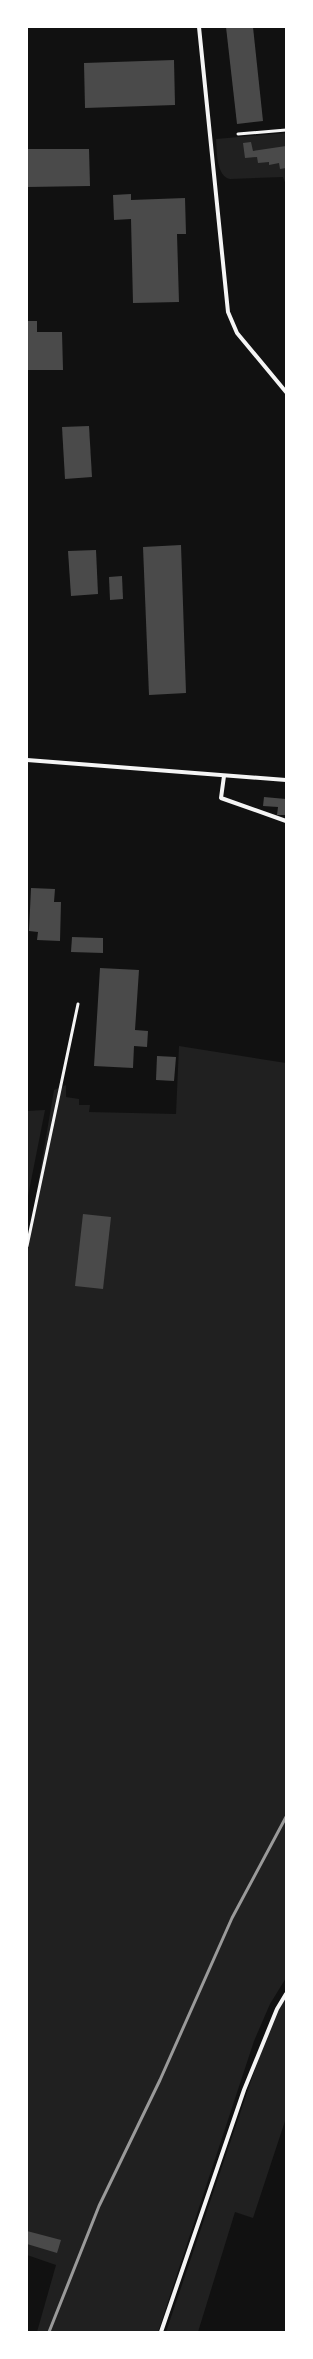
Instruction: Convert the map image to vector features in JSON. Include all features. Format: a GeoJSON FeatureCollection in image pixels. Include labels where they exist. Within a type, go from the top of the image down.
{"type":"FeatureCollection","features":[{"type":"Feature","properties":{"kind":"street"},"geometry":{"type":"LineString","coordinates":[[199,27],[228,312],[237,333],[286,392]]}},
{"type":"Feature","properties":{"kind":"street"},"geometry":{"type":"LineString","coordinates":[[27,760],[286,780]]}},
{"type":"Feature","properties":{"kind":"street"},"geometry":{"type":"LineString","coordinates":[[224,776],[221,798],[286,821]]}},
{"type":"Feature","properties":{"kind":"street"},"geometry":{"type":"LineString","coordinates":[[161,2332],[244,2090],[277,2009],[286,1994]]}},
{"type":"Feature","properties":{"kind":"lane"},"geometry":{"type":"LineString","coordinates":[[238,134],[286,130]]}},
{"type":"Feature","properties":{"kind":"lane"},"geometry":{"type":"LineString","coordinates":[[27,1246],[78,1004]]}},
{"type":"Feature","properties":{"kind":"shaded area"},"geometry":{"type":"Polygon","coordinates":[[[286,133],[286,185],[283,177],[230,179],[225,177],[222,173],[218,162],[216,139],[286,133]]]}},
{"type":"Feature","properties":{"kind":"shaded area"},"geometry":{"type":"Polygon","coordinates":[[[179,1046],[286,1063],[286,1978],[270,2004],[254,2041],[158,2332],[37,2332],[56,2265],[27,2255],[27,1249],[54,1090],[66,1085],[66,1097],[79,1099],[79,1105],[90,1105],[89,1112],[176,1114],[179,1046]]]}},
{"type":"Feature","properties":{"kind":"shaded area"},"geometry":{"type":"Polygon","coordinates":[[[45,1110],[27,1201],[27,1111],[45,1110]]]}},
{"type":"Feature","properties":{"kind":"shaded area"},"geometry":{"type":"Polygon","coordinates":[[[286,1990],[286,2118],[253,2218],[235,2212],[198,2332],[166,2332],[270,2025],[286,1990]]]}},
{"type":"Feature","properties":{"kind":"building"},"geometry":{"type":"Polygon","coordinates":[[[226,27],[253,27],[263,121],[237,124],[226,27]]]}},
{"type":"Feature","properties":{"kind":"building"},"geometry":{"type":"Polygon","coordinates":[[[174,60],[175,105],[85,108],[84,63],[174,60]]]}},
{"type":"Feature","properties":{"kind":"building"},"geometry":{"type":"Polygon","coordinates":[[[251,142],[253,151],[286,146],[286,168],[280,169],[279,163],[269,165],[269,162],[258,163],[257,157],[245,158],[243,143],[251,142]]]}},
{"type":"Feature","properties":{"kind":"building"},"geometry":{"type":"Polygon","coordinates":[[[27,149],[89,149],[90,186],[27,187],[27,149]]]}},
{"type":"Feature","properties":{"kind":"building"},"geometry":{"type":"Polygon","coordinates":[[[131,194],[131,200],[185,198],[186,234],[177,234],[179,302],[133,303],[131,219],[114,220],[113,195],[131,194]]]}},
{"type":"Feature","properties":{"kind":"building"},"geometry":{"type":"Polygon","coordinates":[[[27,321],[37,321],[37,332],[62,332],[63,370],[27,370],[27,321]]]}},
{"type":"Feature","properties":{"kind":"building"},"geometry":{"type":"Polygon","coordinates":[[[89,426],[92,477],[65,479],[62,427],[89,426]]]}},
{"type":"Feature","properties":{"kind":"building"},"geometry":{"type":"Polygon","coordinates":[[[181,545],[186,693],[149,695],[143,547],[181,545]]]}},
{"type":"Feature","properties":{"kind":"building"},"geometry":{"type":"Polygon","coordinates":[[[96,550],[98,594],[71,596],[68,551],[96,550]]]}},
{"type":"Feature","properties":{"kind":"building"},"geometry":{"type":"Polygon","coordinates":[[[122,576],[123,599],[110,600],[109,577],[122,576]]]}},
{"type":"Feature","properties":{"kind":"building"},"geometry":{"type":"Polygon","coordinates":[[[264,797],[286,799],[286,815],[277,815],[278,807],[263,806],[264,797]]]}},
{"type":"Feature","properties":{"kind":"building"},"geometry":{"type":"Polygon","coordinates":[[[31,888],[55,889],[54,902],[61,902],[60,941],[37,940],[38,932],[29,931],[31,888]]]}},
{"type":"Feature","properties":{"kind":"building"},"geometry":{"type":"Polygon","coordinates":[[[72,937],[103,938],[103,953],[71,952],[72,937]]]}},
{"type":"Feature","properties":{"kind":"building"},"geometry":{"type":"Polygon","coordinates":[[[100,968],[139,970],[135,1030],[148,1031],[147,1047],[134,1046],[133,1068],[94,1066],[100,968]]]}},
{"type":"Feature","properties":{"kind":"building"},"geometry":{"type":"Polygon","coordinates":[[[157,1056],[176,1057],[174,1081],[156,1080],[157,1056]]]}},
{"type":"Feature","properties":{"kind":"building"},"geometry":{"type":"Polygon","coordinates":[[[83,1214],[111,1217],[103,1289],[75,1286],[83,1214]]]}},
{"type":"Feature","properties":{"kind":"building"},"geometry":{"type":"Polygon","coordinates":[[[27,2231],[61,2240],[57,2253],[27,2244],[27,2231]]]}},
{"type":"Feature","properties":{"kind":"railway"},"geometry":{"type":"LineString","coordinates":[[49,2332],[99,2206],[160,2080],[232,1918],[286,1817]]}}]}
